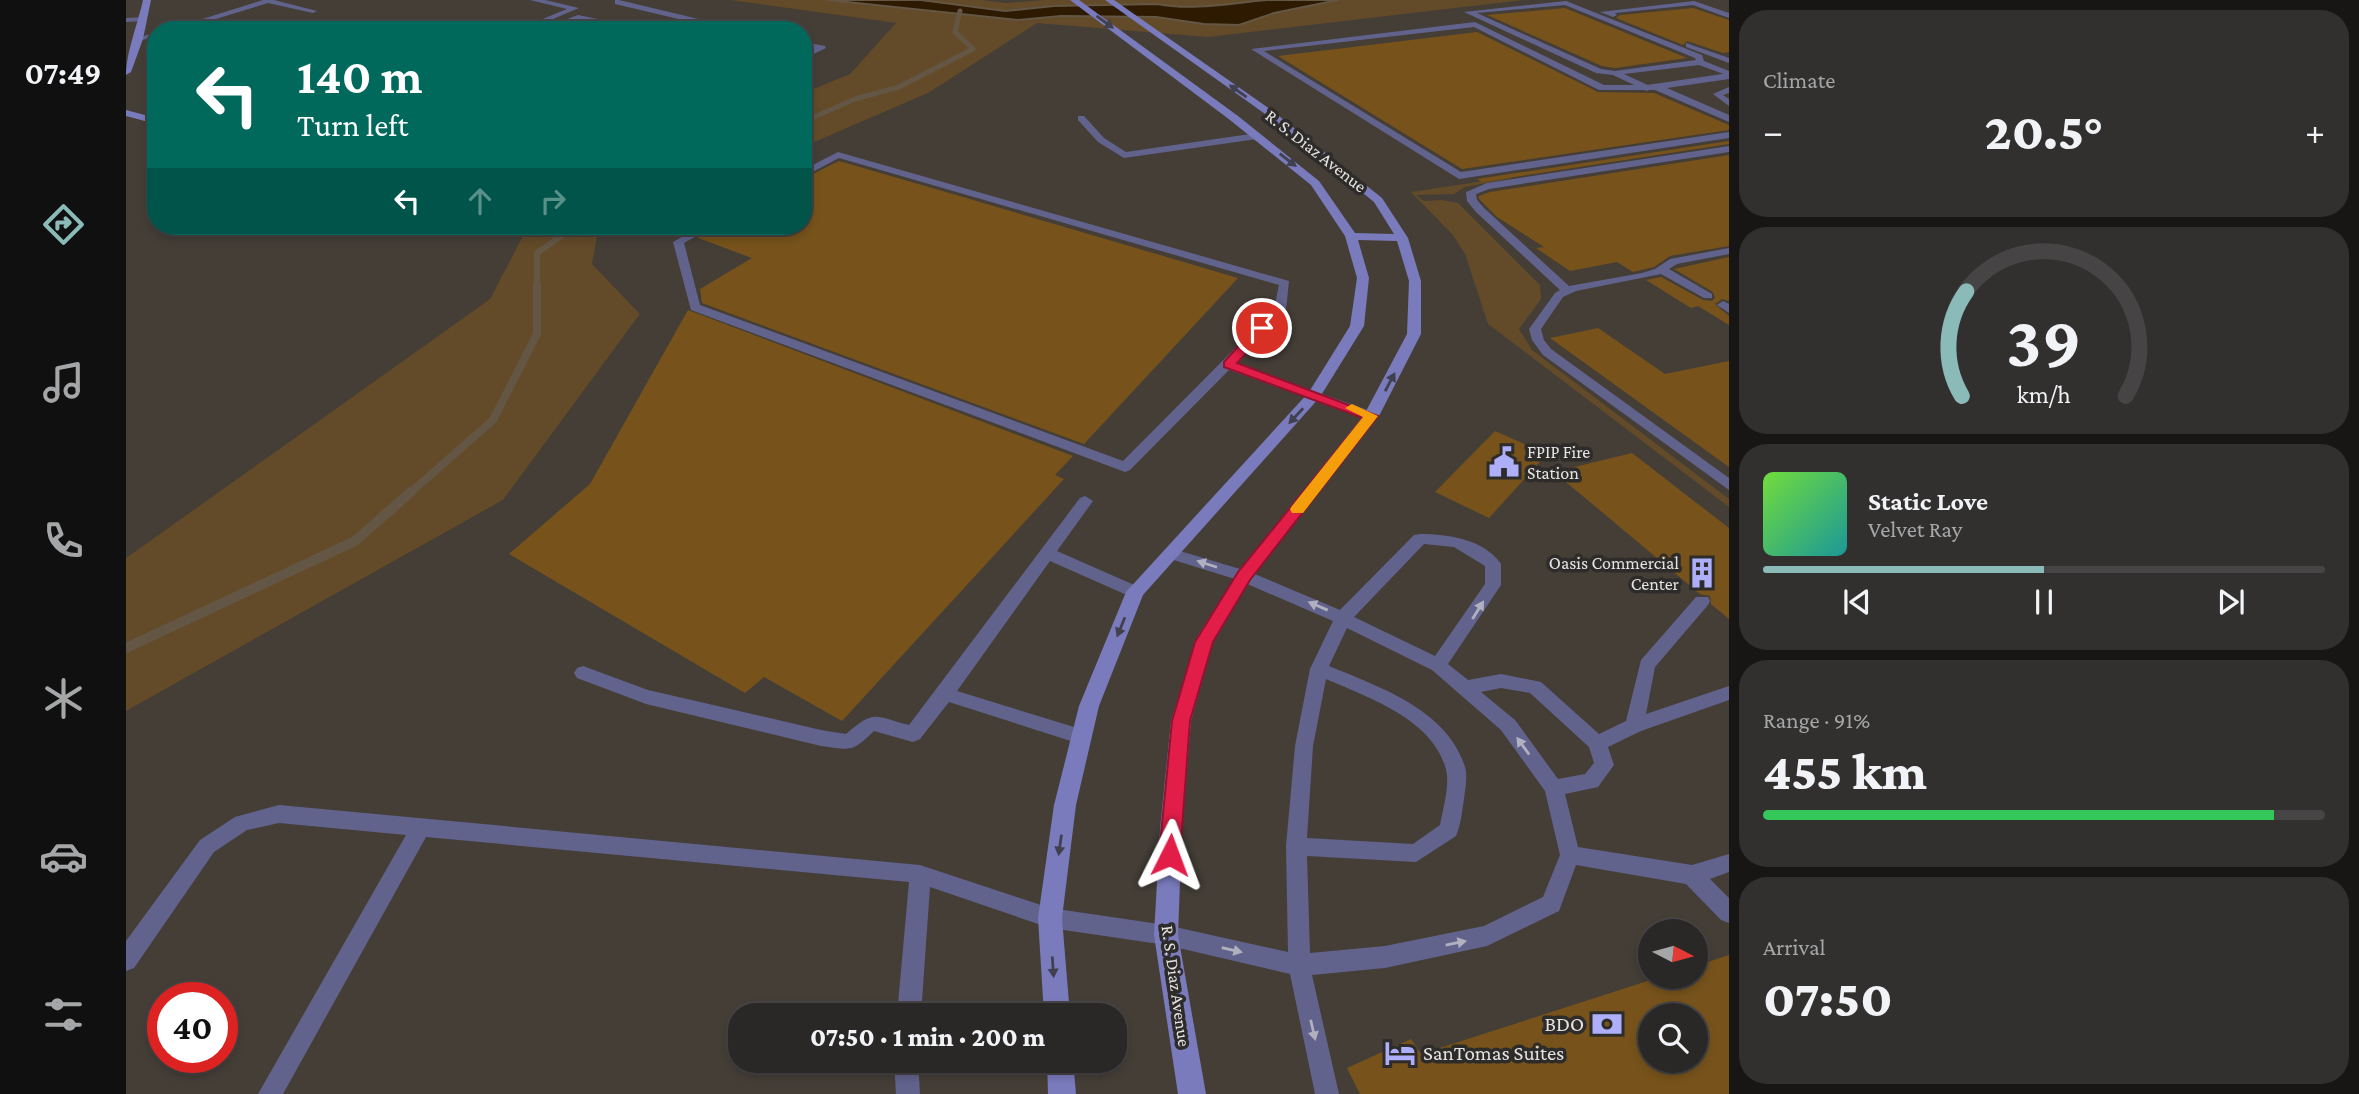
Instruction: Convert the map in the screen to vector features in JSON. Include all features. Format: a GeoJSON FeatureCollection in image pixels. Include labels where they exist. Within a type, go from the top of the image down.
{"type":"FeatureCollection","features":[{"type":"Feature","properties":{"kind":"street"},"geometry":{"type":"LineString","coordinates":[[126,72],[139,39],[147,0]]}},
{"type":"Feature","properties":{"kind":"street","name":"R. S. Diaz Avenue"},"geometry":{"type":"LineString","coordinates":[[1056,1003],[1050,918],[1066,806],[1088,706],[1135,592],[1315,394],[1357,326],[1363,278],[1351,236],[1315,183],[1257,136],[1240,118],[1074,0]]}},
{"type":"Feature","properties":{"kind":"street","name":"R. S. Diaz Avenue"},"geometry":{"type":"LineString","coordinates":[[1109,0],[1378,200],[1402,237],[1415,282],[1415,334],[1371,416],[1244,576],[1204,642],[1181,721],[1171,829],[1166,935],[1192,1094]]}},
{"type":"Feature","properties":{"kind":"street"},"geometry":{"type":"LineString","coordinates":[[1729,75],[1652,87],[1602,88],[1475,24],[1255,49],[1459,176],[1729,135]]}},
{"type":"Feature","properties":{"kind":"street"},"geometry":{"type":"LineString","coordinates":[[1652,87],[1729,119]]}},
{"type":"Feature","properties":{"kind":"street"},"geometry":{"type":"LineString","coordinates":[[126,113],[147,119]]}},
{"type":"Feature","properties":{"kind":"street"},"geometry":{"type":"LineString","coordinates":[[1351,236],[1402,237]]}},
{"type":"Feature","properties":{"kind":"street"},"geometry":{"type":"LineString","coordinates":[[1061,1073],[1062,1094]]}},
{"type":"Feature","properties":{"kind":"lane"},"geometry":{"type":"LineString","coordinates":[[200,21],[269,0],[313,11]]}},
{"type":"Feature","properties":{"kind":"lane"},"geometry":{"type":"LineString","coordinates":[[534,0],[575,9],[544,21]]}},
{"type":"Feature","properties":{"kind":"lane"},"geometry":{"type":"LineString","coordinates":[[618,2],[698,21]]}},
{"type":"Feature","properties":{"kind":"lane"},"geometry":{"type":"LineString","coordinates":[[1652,87],[1599,71],[1468,12],[1566,3],[1699,57],[1700,62]]}},
{"type":"Feature","properties":{"kind":"lane"},"geometry":{"type":"LineString","coordinates":[[1729,16],[1693,3],[1604,12],[1729,61]]}},
{"type":"Feature","properties":{"kind":"lane"},"geometry":{"type":"LineString","coordinates":[[568,21],[578,17],[596,21]]}},
{"type":"Feature","properties":{"kind":"lane"},"geometry":{"type":"LineString","coordinates":[[126,20],[144,19]]}},
{"type":"Feature","properties":{"kind":"lane"},"geometry":{"type":"LineString","coordinates":[[139,39],[147,37]]}},
{"type":"Feature","properties":{"kind":"lane"},"geometry":{"type":"LineString","coordinates":[[812,46],[822,48],[812,53]]}},
{"type":"Feature","properties":{"kind":"lane"},"geometry":{"type":"LineString","coordinates":[[1716,56],[1729,54]]}},
{"type":"Feature","properties":{"kind":"lane"},"geometry":{"type":"LineString","coordinates":[[1615,74],[1700,62],[1729,75]]}},
{"type":"Feature","properties":{"kind":"lane"},"geometry":{"type":"LineString","coordinates":[[1729,90],[1718,92],[1717,96],[1729,103]]}},
{"type":"Feature","properties":{"kind":"lane"},"geometry":{"type":"LineString","coordinates":[[1081,118],[1101,140],[1124,155],[1257,136]]}},
{"type":"Feature","properties":{"kind":"lane"},"geometry":{"type":"LineString","coordinates":[[1567,290],[1475,205],[1471,192],[1486,186],[1729,149]]}},
{"type":"Feature","properties":{"kind":"lane"},"geometry":{"type":"LineString","coordinates":[[692,235],[678,242],[695,307],[1125,467],[1280,310],[1285,283],[838,155],[812,169]]}},
{"type":"Feature","properties":{"kind":"lane"},"geometry":{"type":"LineString","coordinates":[[1729,251],[1674,261],[1643,276],[1567,290],[1559,295],[1537,324],[1535,334],[1541,346],[1729,485]]}},
{"type":"Feature","properties":{"kind":"lane"},"geometry":{"type":"LineString","coordinates":[[1661,269],[1708,296]]}},
{"type":"Feature","properties":{"kind":"lane"},"geometry":{"type":"LineString","coordinates":[[1228,365],[1371,416]]}},
{"type":"Feature","properties":{"kind":"lane"},"geometry":{"type":"LineString","coordinates":[[583,673],[646,696],[771,727],[850,742],[871,723],[913,733],[945,694],[1084,501]]}},
{"type":"Feature","properties":{"kind":"lane"},"geometry":{"type":"LineString","coordinates":[[1328,1094],[1299,965],[1296,846],[1304,746],[1319,669],[1343,618],[1420,539],[1449,539],[1473,549],[1493,564],[1493,585],[1438,665]]}},
{"type":"Feature","properties":{"kind":"lane"},"geometry":{"type":"LineString","coordinates":[[1047,553],[1135,592]]}},
{"type":"Feature","properties":{"kind":"lane"},"geometry":{"type":"LineString","coordinates":[[126,960],[208,846],[242,823],[279,814],[920,874],[1050,918],[1166,935],[1299,965],[1385,957],[1487,936],[1551,904],[1570,855],[1554,788],[1508,725],[1438,665],[1343,618],[1244,576],[1170,553]]}},
{"type":"Feature","properties":{"kind":"lane"},"geometry":{"type":"LineString","coordinates":[[1634,726],[1647,665],[1702,601]]}},
{"type":"Feature","properties":{"kind":"lane"},"geometry":{"type":"LineString","coordinates":[[1296,846],[1416,853],[1449,830],[1456,768],[1429,726],[1391,701],[1319,669]]}},
{"type":"Feature","properties":{"kind":"lane"},"geometry":{"type":"LineString","coordinates":[[1465,688],[1501,681],[1535,687],[1597,743],[1604,765],[1591,781],[1554,788]]}},
{"type":"Feature","properties":{"kind":"lane"},"geometry":{"type":"LineString","coordinates":[[1597,743],[1634,726],[1729,693]]}},
{"type":"Feature","properties":{"kind":"lane"},"geometry":{"type":"LineString","coordinates":[[945,694],[1080,736]]}},
{"type":"Feature","properties":{"kind":"lane"},"geometry":{"type":"LineString","coordinates":[[270,1094],[421,827]]}},
{"type":"Feature","properties":{"kind":"lane"},"geometry":{"type":"LineString","coordinates":[[1570,855],[1692,875],[1729,863]]}},
{"type":"Feature","properties":{"kind":"lane"},"geometry":{"type":"LineString","coordinates":[[910,1003],[920,874]]}},
{"type":"Feature","properties":{"kind":"lane"},"geometry":{"type":"LineString","coordinates":[[1692,875],[1729,913]]}},
{"type":"Feature","properties":{"kind":"lane"},"geometry":{"type":"LineString","coordinates":[[907,1073],[908,1094]]}},
{"type":"Feature","properties":{"kind":"shaded area"},"geometry":{"type":"Polygon","coordinates":[[[126,0],[729,0],[897,23],[850,74],[812,89],[812,21],[147,21],[147,235],[523,235],[490,299],[126,558],[126,0]]]}},
{"type":"Feature","properties":{"kind":"shaded area"},"geometry":{"type":"Polygon","coordinates":[[[729,0],[983,0],[1006,3],[1045,0],[1523,0],[1208,37],[1037,23],[928,93],[812,143],[812,89],[850,74],[896,23],[729,0]]]}},
{"type":"Feature","properties":{"kind":"shaded area"},"geometry":{"type":"Polygon","coordinates":[[[828,0],[921,0],[1005,11],[1054,6],[1157,4],[1198,7],[1267,0],[1338,0],[1274,13],[1239,25],[1204,24],[1156,17],[1061,16],[1018,20],[828,0]]]}},
{"type":"Feature","properties":{"kind":"shaded area"},"geometry":{"type":"Polygon","coordinates":[[[983,0],[1729,0],[1729,1094],[126,1094],[126,711],[503,500],[640,314],[592,264],[597,237],[812,235],[812,143],[928,93],[1006,3],[983,0]]]}},
{"type":"Feature","properties":{"kind":"shaded area"},"geometry":{"type":"Polygon","coordinates":[[[1513,178],[1465,187],[1454,194],[1416,195],[1424,201],[1458,203],[1540,285],[1541,299],[1519,329],[1532,350],[1729,499],[1729,507],[1488,324],[1465,254],[1453,235],[1411,192],[1513,178]]]}},
{"type":"Feature","properties":{"kind":"shaded area"},"geometry":{"type":"Polygon","coordinates":[[[523,235],[602,235],[597,237],[592,264],[640,314],[503,500],[126,711],[126,558],[490,299],[523,235]]]}},
{"type":"Feature","properties":{"kind":"building"},"geometry":{"type":"Polygon","coordinates":[[[1565,8],[1687,58],[1615,68],[1602,66],[1487,15],[1565,8]]]}},
{"type":"Feature","properties":{"kind":"building"},"geometry":{"type":"Polygon","coordinates":[[[1693,8],[1729,20],[1729,52],[1723,53],[1687,41],[1683,45],[1616,18],[1620,15],[1693,8]]]}},
{"type":"Feature","properties":{"kind":"building"},"geometry":{"type":"Polygon","coordinates":[[[1477,32],[1598,92],[1654,93],[1729,125],[1729,130],[1462,169],[1278,56],[1477,32]]]}},
{"type":"Feature","properties":{"kind":"building"},"geometry":{"type":"Polygon","coordinates":[[[1729,141],[1729,144],[1482,182],[1477,179],[1729,141]]]}},
{"type":"Feature","properties":{"kind":"building"},"geometry":{"type":"Polygon","coordinates":[[[1729,155],[1729,246],[1670,256],[1654,267],[1633,272],[1617,262],[1570,271],[1536,248],[1544,247],[1497,217],[1479,199],[1479,196],[1490,192],[1729,155]]]}},
{"type":"Feature","properties":{"kind":"building"},"geometry":{"type":"Polygon","coordinates":[[[839,161],[1238,278],[1084,444],[702,303],[700,289],[752,258],[698,238],[702,235],[812,235],[812,174],[839,161]]]}},
{"type":"Feature","properties":{"kind":"building"},"geometry":{"type":"Polygon","coordinates":[[[1729,257],[1729,301],[1722,299],[1715,304],[1729,316],[1729,325],[1698,306],[1691,308],[1646,280],[1661,277],[1703,300],[1712,301],[1715,298],[1713,292],[1674,269],[1729,257]]]}},
{"type":"Feature","properties":{"kind":"building"},"geometry":{"type":"Polygon","coordinates":[[[688,310],[1073,456],[1055,475],[1064,479],[842,721],[764,677],[745,693],[509,554],[590,484],[688,310]]]}},
{"type":"Feature","properties":{"kind":"building"},"geometry":{"type":"Polygon","coordinates":[[[1598,328],[1665,374],[1729,361],[1729,467],[1550,338],[1598,328]]]}},
{"type":"Feature","properties":{"kind":"building"},"geometry":{"type":"Polygon","coordinates":[[[1495,431],[1547,454],[1489,518],[1435,492],[1495,431]]]}},
{"type":"Feature","properties":{"kind":"building","name":"Oasis Commercial Center"},"geometry":{"type":"Polygon","coordinates":[[[1632,453],[1729,528],[1729,619],[1711,604],[1710,596],[1700,594],[1554,472],[1632,453]]]}},
{"type":"Feature","properties":{"kind":"building"},"geometry":{"type":"Polygon","coordinates":[[[1729,955],[1729,1094],[1360,1094],[1347,1068],[1411,1039],[1421,1054],[1638,984],[1638,989],[1708,989],[1708,962],[1729,955]]]}},
{"type":"Feature","properties":{"kind":"waterway"},"geometry":{"type":"LineString","coordinates":[[812,118],[855,99],[899,87],[973,49],[955,32],[960,11]]}},
{"type":"Feature","properties":{"kind":"waterway"},"geometry":{"type":"LineString","coordinates":[[410,493],[493,420],[537,334],[537,253],[562,235]]}},
{"type":"Feature","properties":{"kind":"waterway"},"geometry":{"type":"LineString","coordinates":[[126,648],[355,541],[412,491]]}},
{"type":"Feature","properties":{"kind":"slow traffic"},"geometry":{"type":"LineString","coordinates":[[1297,509],[1371,416],[1352,408]]}},
{"type":"Feature","properties":{"kind":"place","name":"FPIP Fire Station"},"geometry":{"type":"Point","coordinates":[1504,462]}},
{"type":"Feature","properties":{"kind":"place","name":"Oasis Commercial Center"},"geometry":{"type":"Point","coordinates":[1702,573]}},
{"type":"Feature","properties":{"kind":"place","name":"BDO"},"geometry":{"type":"Point","coordinates":[1607,1024]}},
{"type":"Feature","properties":{"kind":"place","name":"SanTomas Suites"},"geometry":{"type":"Point","coordinates":[1400,1053]}},
{"type":"Feature","properties":{"kind":"route"},"geometry":{"type":"LineString","coordinates":[[1170,855],[1181,721],[1204,642],[1244,576],[1371,416],[1228,365],[1262,328]]}}]}
